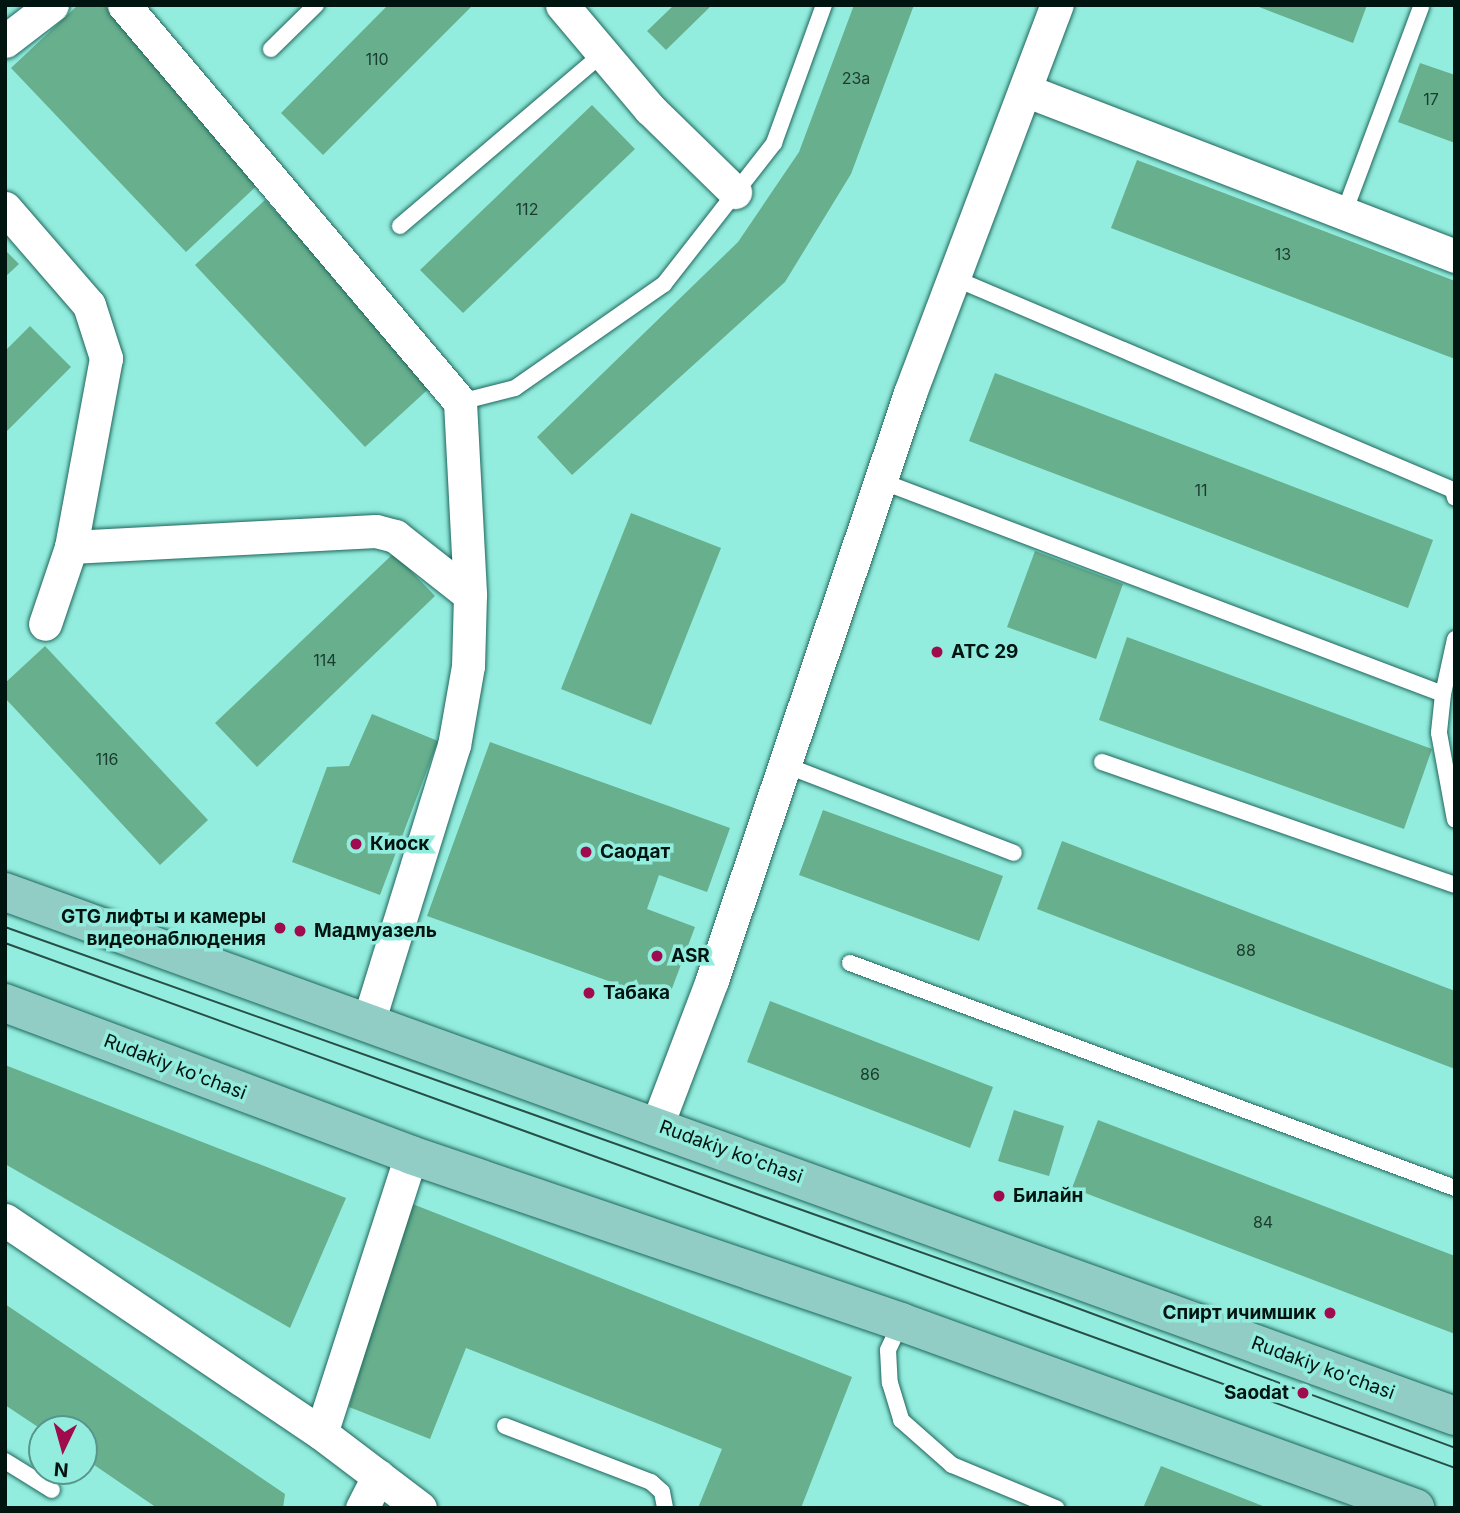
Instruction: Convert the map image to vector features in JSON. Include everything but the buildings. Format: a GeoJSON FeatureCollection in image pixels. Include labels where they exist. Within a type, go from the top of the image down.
{"type":"FeatureCollection","features":[{"type":"Feature","properties":{"kind":"main road","name":"Rudakiy ko'chasi"},"geometry":{"type":"LineString","coordinates":[[5,892],[657,1125],[1455,1416]]}},
{"type":"Feature","properties":{"kind":"main road","name":"Rudakiy ko'chasi"},"geometry":{"type":"LineString","coordinates":[[5,1003],[411,1155],[901,1322],[1415,1508]]}},
{"type":"Feature","properties":{"kind":"street"},"geometry":{"type":"LineString","coordinates":[[124,5],[460,402],[470,595],[468,666],[454,745],[368,1022]]}},
{"type":"Feature","properties":{"kind":"street"},"geometry":{"type":"LineString","coordinates":[[562,5],[650,109],[735,192]]}},
{"type":"Feature","properties":{"kind":"street"},"geometry":{"type":"LineString","coordinates":[[657,1125],[712,980],[881,481],[1057,5]]}},
{"type":"Feature","properties":{"kind":"street"},"geometry":{"type":"LineString","coordinates":[[5,41],[34,10]]}},
{"type":"Feature","properties":{"kind":"street"},"geometry":{"type":"LineString","coordinates":[[1025,90],[1455,256]]}},
{"type":"Feature","properties":{"kind":"street"},"geometry":{"type":"LineString","coordinates":[[5,208],[89,305],[106,358],[71,547],[45,624]]}},
{"type":"Feature","properties":{"kind":"street"},"geometry":{"type":"LineString","coordinates":[[71,547],[376,531],[395,536],[470,595]]}},
{"type":"Feature","properties":{"kind":"street"},"geometry":{"type":"LineString","coordinates":[[321,1433],[411,1155]]}},
{"type":"Feature","properties":{"kind":"street"},"geometry":{"type":"LineString","coordinates":[[5,1220],[321,1433],[420,1508]]}},
{"type":"Feature","properties":{"kind":"street"},"geometry":{"type":"LineString","coordinates":[[362,1508],[378,1476]]}},
{"type":"Feature","properties":{"kind":"lane"},"geometry":{"type":"LineString","coordinates":[[271,48],[316,5]]}},
{"type":"Feature","properties":{"kind":"lane"},"geometry":{"type":"LineString","coordinates":[[460,402],[515,388],[664,284],[774,143],[824,5]]}},
{"type":"Feature","properties":{"kind":"lane"},"geometry":{"type":"LineString","coordinates":[[1343,214],[1422,7]]}},
{"type":"Feature","properties":{"kind":"lane"},"geometry":{"type":"LineString","coordinates":[[400,226],[603,53]]}},
{"type":"Feature","properties":{"kind":"lane"},"geometry":{"type":"LineString","coordinates":[[954,278],[1453,490],[1455,498]]}},
{"type":"Feature","properties":{"kind":"lane"},"geometry":{"type":"LineString","coordinates":[[881,481],[1443,694]]}},
{"type":"Feature","properties":{"kind":"lane"},"geometry":{"type":"LineString","coordinates":[[1455,639],[1443,694],[1439,733],[1455,820]]}},
{"type":"Feature","properties":{"kind":"lane"},"geometry":{"type":"LineString","coordinates":[[1102,762],[1455,886]]}},
{"type":"Feature","properties":{"kind":"lane"},"geometry":{"type":"LineString","coordinates":[[785,765],[1014,853]]}},
{"type":"Feature","properties":{"kind":"lane"},"geometry":{"type":"LineString","coordinates":[[850,963],[1455,1188]]}},
{"type":"Feature","properties":{"kind":"lane"},"geometry":{"type":"LineString","coordinates":[[901,1322],[888,1350],[890,1383],[901,1420],[952,1465],[1055,1508]]}},
{"type":"Feature","properties":{"kind":"lane"},"geometry":{"type":"LineString","coordinates":[[505,1426],[651,1482],[662,1492],[665,1508]]}},
{"type":"Feature","properties":{"kind":"lane"},"geometry":{"type":"LineString","coordinates":[[5,1461],[52,1490]]}},
{"type":"Feature","properties":{"kind":"tram line"},"geometry":{"type":"LineString","coordinates":[[5,927],[1050,1298],[1455,1448]]}},
{"type":"Feature","properties":{"kind":"tram line"},"geometry":{"type":"LineString","coordinates":[[5,943],[1455,1468]]}},
{"type":"Feature","properties":{"kind":"place","name":"АТС 29"},"geometry":{"type":"Point","coordinates":[937,652]}},
{"type":"Feature","properties":{"kind":"place","name":"Киоск"},"geometry":{"type":"Point","coordinates":[356,844]}},
{"type":"Feature","properties":{"kind":"place","name":"Саодат"},"geometry":{"type":"Point","coordinates":[586,852]}},
{"type":"Feature","properties":{"kind":"place","name":"GTG лифты и камеры видеонаблюдения"},"geometry":{"type":"Point","coordinates":[280,928]}},
{"type":"Feature","properties":{"kind":"place","name":"Мадмуазель"},"geometry":{"type":"Point","coordinates":[300,931]}},
{"type":"Feature","properties":{"kind":"place","name":"ASR"},"geometry":{"type":"Point","coordinates":[657,956]}},
{"type":"Feature","properties":{"kind":"place","name":"Табака"},"geometry":{"type":"Point","coordinates":[589,993]}},
{"type":"Feature","properties":{"kind":"place","name":"Билайн"},"geometry":{"type":"Point","coordinates":[999,1196]}},
{"type":"Feature","properties":{"kind":"place","name":"Спирт ичимшик"},"geometry":{"type":"Point","coordinates":[1330,1313]}},
{"type":"Feature","properties":{"kind":"place","name":"Saodat"},"geometry":{"type":"Point","coordinates":[1303,1393]}}]}
